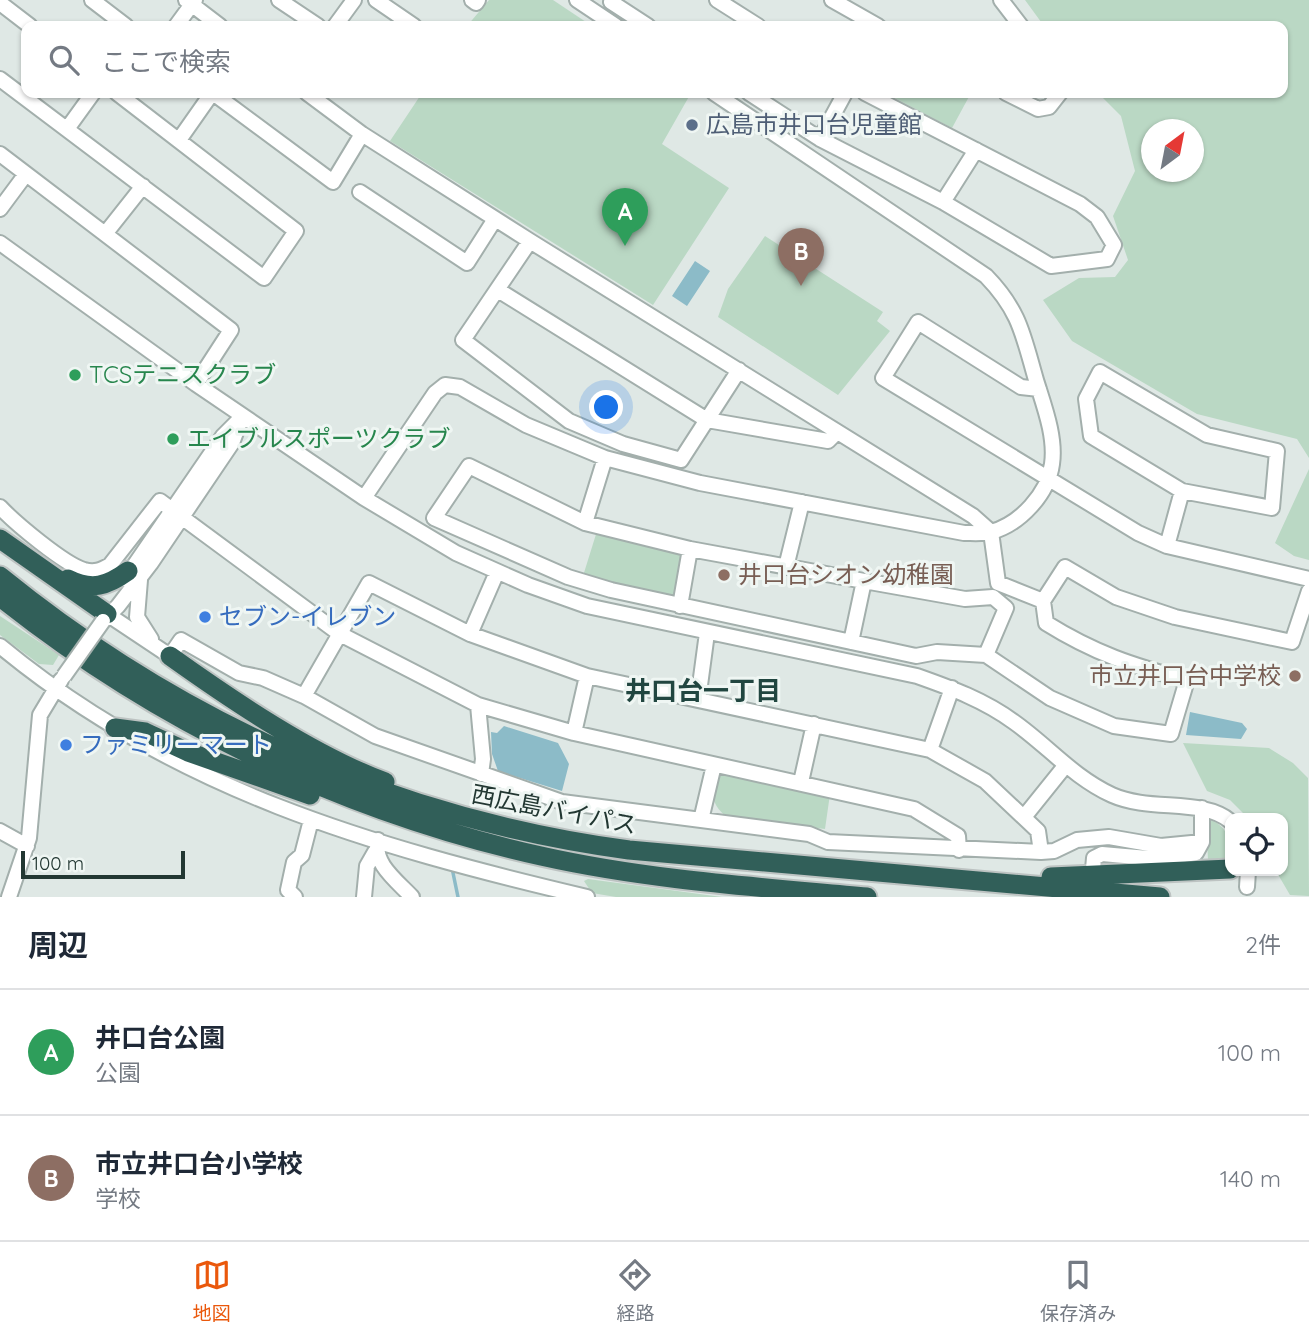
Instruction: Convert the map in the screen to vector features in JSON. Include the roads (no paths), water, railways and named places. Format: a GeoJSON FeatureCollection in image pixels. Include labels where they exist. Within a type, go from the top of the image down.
{"type":"FeatureCollection","features":[{"type":"Feature","properties":{"kind":"highway"},"geometry":{"type":"LineString","coordinates":[[0,539],[105,617]]}},
{"type":"Feature","properties":{"kind":"highway"},"geometry":{"type":"LineString","coordinates":[[36,564],[90,587],[106,585],[134,575]]}},
{"type":"Feature","properties":{"kind":"highway","name":"西広島バイパス"},"geometry":{"type":"LineString","coordinates":[[0,576],[102,652],[165,691],[290,756],[417,804],[559,841],[761,864],[1160,897]]}},
{"type":"Feature","properties":{"kind":"highway","name":"西広島バイパス"},"geometry":{"type":"LineString","coordinates":[[0,597],[94,667],[230,746],[305,780],[443,830],[541,856],[629,872],[867,897]]}},
{"type":"Feature","properties":{"kind":"highway"},"geometry":{"type":"LineString","coordinates":[[164,652],[230,697],[318,749],[381,780],[559,841]]}},
{"type":"Feature","properties":{"kind":"highway"},"geometry":{"type":"LineString","coordinates":[[115,728],[145,732],[188,752],[357,810],[443,830]]}},
{"type":"Feature","properties":{"kind":"highway"},"geometry":{"type":"LineString","coordinates":[[904,876],[1075,878],[1225,869]]}},
{"type":"Feature","properties":{"kind":"street"},"geometry":{"type":"LineString","coordinates":[[92,0],[119,21]]}},
{"type":"Feature","properties":{"kind":"street"},"geometry":{"type":"LineString","coordinates":[[279,0],[310,21]]}},
{"type":"Feature","properties":{"kind":"street"},"geometry":{"type":"LineString","coordinates":[[338,21],[354,0]]}},
{"type":"Feature","properties":{"kind":"street"},"geometry":{"type":"LineString","coordinates":[[376,0],[407,21]]}},
{"type":"Feature","properties":{"kind":"street"},"geometry":{"type":"LineString","coordinates":[[472,0],[478,0]]}},
{"type":"Feature","properties":{"kind":"street"},"geometry":{"type":"LineString","coordinates":[[577,0],[608,21]]}},
{"type":"Feature","properties":{"kind":"street"},"geometry":{"type":"LineString","coordinates":[[612,0],[611,2],[640,21]]}},
{"type":"Feature","properties":{"kind":"street"},"geometry":{"type":"LineString","coordinates":[[717,0],[750,21]]}},
{"type":"Feature","properties":{"kind":"street"},"geometry":{"type":"LineString","coordinates":[[832,0],[869,21]]}},
{"type":"Feature","properties":{"kind":"street"},"geometry":{"type":"LineString","coordinates":[[1001,0],[1017,21]]}},
{"type":"Feature","properties":{"kind":"street"},"geometry":{"type":"LineString","coordinates":[[179,21],[191,1],[214,21]]}},
{"type":"Feature","properties":{"kind":"street"},"geometry":{"type":"LineString","coordinates":[[0,3],[23,21]]}},
{"type":"Feature","properties":{"kind":"street"},"geometry":{"type":"LineString","coordinates":[[0,79],[21,95]]}},
{"type":"Feature","properties":{"kind":"street"},"geometry":{"type":"LineString","coordinates":[[25,98],[264,278],[296,231],[123,98]]}},
{"type":"Feature","properties":{"kind":"street"},"geometry":{"type":"LineString","coordinates":[[67,129],[89,98]]}},
{"type":"Feature","properties":{"kind":"street"},"geometry":{"type":"LineString","coordinates":[[178,140],[209,98]]}},
{"type":"Feature","properties":{"kind":"street"},"geometry":{"type":"LineString","coordinates":[[220,98],[333,182],[362,134]]}},
{"type":"Feature","properties":{"kind":"street"},"geometry":{"type":"LineString","coordinates":[[314,98],[362,134],[530,242],[972,516],[990,532],[998,583],[1043,601]]}},
{"type":"Feature","properties":{"kind":"street"},"geometry":{"type":"LineString","coordinates":[[364,498],[435,393],[445,385],[460,387],[526,425],[605,458],[700,483],[964,533],[990,532],[1019,518],[1035,502],[1048,481],[1052,463],[1052,438],[1015,310],[986,276],[721,98]]}},
{"type":"Feature","properties":{"kind":"street"},"geometry":{"type":"LineString","coordinates":[[757,98],[820,139],[943,202],[1051,266],[1107,259],[1114,245],[1097,217],[1080,204],[875,98]]}},
{"type":"Feature","properties":{"kind":"street"},"geometry":{"type":"LineString","coordinates":[[820,139],[842,98]]}},
{"type":"Feature","properties":{"kind":"street"},"geometry":{"type":"LineString","coordinates":[[1016,98],[1038,109],[1049,107],[1056,98]]}},
{"type":"Feature","properties":{"kind":"street"},"geometry":{"type":"LineString","coordinates":[[943,202],[976,150]]}},
{"type":"Feature","properties":{"kind":"street"},"geometry":{"type":"LineString","coordinates":[[0,154],[231,330],[196,384]]}},
{"type":"Feature","properties":{"kind":"street"},"geometry":{"type":"LineString","coordinates":[[0,209],[26,174]]}},
{"type":"Feature","properties":{"kind":"street"},"geometry":{"type":"LineString","coordinates":[[105,234],[143,186]]}},
{"type":"Feature","properties":{"kind":"street"},"geometry":{"type":"LineString","coordinates":[[359,192],[467,263],[495,219]]}},
{"type":"Feature","properties":{"kind":"street"},"geometry":{"type":"LineString","coordinates":[[530,242],[463,340],[569,421],[623,444],[681,460],[739,370]]}},
{"type":"Feature","properties":{"kind":"street"},"geometry":{"type":"LineString","coordinates":[[0,243],[242,416],[364,498],[456,553],[497,572],[587,606],[917,677],[952,688],[990,706],[1016,723],[1065,766],[1115,796],[1168,807],[1202,808],[1217,811],[1225,817]]}},
{"type":"Feature","properties":{"kind":"street"},"geometry":{"type":"LineString","coordinates":[[498,290],[708,420],[828,441],[837,432]]}},
{"type":"Feature","properties":{"kind":"street"},"geometry":{"type":"LineString","coordinates":[[1039,389],[1021,387],[918,322],[883,379],[1048,481],[1167,546],[1309,579]]}},
{"type":"Feature","properties":{"kind":"street"},"geometry":{"type":"LineString","coordinates":[[1100,372],[1208,435],[1277,451],[1272,508],[1182,491],[1091,436],[1086,398],[1100,372]]}},
{"type":"Feature","properties":{"kind":"street"},"geometry":{"type":"LineString","coordinates":[[9,897],[27,846],[39,718],[43,706],[105,617],[111,601],[134,575],[177,512],[232,443],[242,416]]}},
{"type":"Feature","properties":{"kind":"street"},"geometry":{"type":"LineString","coordinates":[[585,523],[605,458]]}},
{"type":"Feature","properties":{"kind":"street"},"geometry":{"type":"LineString","coordinates":[[986,655],[1006,608],[993,597],[965,599],[786,567],[690,549],[585,523],[469,466],[434,518],[568,578],[680,606],[916,656],[937,652],[986,655],[1050,698],[1114,726],[1171,734],[1187,680],[1129,665],[1085,648],[1046,623],[1043,601],[1065,567],[1116,597],[1175,617],[1292,642],[1309,591]]}},
{"type":"Feature","properties":{"kind":"street"},"geometry":{"type":"LineString","coordinates":[[1167,546],[1182,491]]}},
{"type":"Feature","properties":{"kind":"street"},"geometry":{"type":"LineString","coordinates":[[0,507],[16,524],[82,570],[99,572],[110,565],[160,501],[340,634],[478,705],[574,733],[914,809],[957,836],[959,850]]}},
{"type":"Feature","properties":{"kind":"street"},"geometry":{"type":"LineString","coordinates":[[786,567],[802,502]]}},
{"type":"Feature","properties":{"kind":"street"},"geometry":{"type":"LineString","coordinates":[[680,606],[690,549]]}},
{"type":"Feature","properties":{"kind":"street"},"geometry":{"type":"LineString","coordinates":[[470,634],[497,572]]}},
{"type":"Feature","properties":{"kind":"street"},"geometry":{"type":"LineString","coordinates":[[134,575],[137,617],[164,652]]}},
{"type":"Feature","properties":{"kind":"street"},"geometry":{"type":"LineString","coordinates":[[851,642],[864,581]]}},
{"type":"Feature","properties":{"kind":"street"},"geometry":{"type":"LineString","coordinates":[[304,696],[369,583],[470,634],[587,676],[930,750],[985,781],[1038,831],[1041,852]]}},
{"type":"Feature","properties":{"kind":"street"},"geometry":{"type":"LineString","coordinates":[[105,617],[164,652]]}},
{"type":"Feature","properties":{"kind":"street"},"geometry":{"type":"LineString","coordinates":[[698,700],[707,633]]}},
{"type":"Feature","properties":{"kind":"street"},"geometry":{"type":"LineString","coordinates":[[164,652],[181,640],[239,673],[263,678],[304,696],[376,736],[562,802],[810,834],[828,842],[1041,852],[1054,851],[1077,840],[1109,837],[1161,846],[1202,842]]}},
{"type":"Feature","properties":{"kind":"street"},"geometry":{"type":"LineString","coordinates":[[0,646],[60,682],[115,728],[142,746],[207,778],[377,846],[587,897]]}},
{"type":"Feature","properties":{"kind":"street"},"geometry":{"type":"LineString","coordinates":[[574,733],[587,676]]}},
{"type":"Feature","properties":{"kind":"street"},"geometry":{"type":"LineString","coordinates":[[930,750],[952,688]]}},
{"type":"Feature","properties":{"kind":"street"},"geometry":{"type":"LineString","coordinates":[[478,705],[483,760],[481,774]]}},
{"type":"Feature","properties":{"kind":"street"},"geometry":{"type":"LineString","coordinates":[[801,782],[814,724]]}},
{"type":"Feature","properties":{"kind":"street"},"geometry":{"type":"LineString","coordinates":[[701,820],[714,765]]}},
{"type":"Feature","properties":{"kind":"street"},"geometry":{"type":"LineString","coordinates":[[1024,817],[1065,766]]}},
{"type":"Feature","properties":{"kind":"street"},"geometry":{"type":"LineString","coordinates":[[1093,869],[1093,862],[1098,855],[1159,859],[1196,853],[1202,842],[1202,808]]}},
{"type":"Feature","properties":{"kind":"street"},"geometry":{"type":"LineString","coordinates":[[295,897],[288,890],[294,862],[302,855],[310,820]]}},
{"type":"Feature","properties":{"kind":"street"},"geometry":{"type":"LineString","coordinates":[[0,831],[27,846]]}},
{"type":"Feature","properties":{"kind":"street"},"geometry":{"type":"LineString","coordinates":[[364,897],[367,866],[377,846]]}},
{"type":"Feature","properties":{"kind":"street"},"geometry":{"type":"LineString","coordinates":[[377,846],[380,862],[412,897]]}},
{"type":"Feature","properties":{"kind":"street"},"geometry":{"type":"LineString","coordinates":[[1247,887],[1248,876]]}},
{"type":"Feature","properties":{"kind":"water"},"geometry":{"type":"Polygon","coordinates":[[[695,261],[710,271],[687,306],[672,296],[695,261]]]}},
{"type":"Feature","properties":{"kind":"water"},"geometry":{"type":"Polygon","coordinates":[[[1190,712],[1242,723],[1247,729],[1241,739],[1186,735],[1190,712]]]}},
{"type":"Feature","properties":{"kind":"water"},"geometry":{"type":"Polygon","coordinates":[[[504,726],[558,743],[569,764],[562,791],[498,771],[492,754],[491,732],[497,733],[504,726]]]}},
{"type":"Feature","properties":{"kind":"waterway"},"geometry":{"type":"LineString","coordinates":[[452,868],[458,897]]}},
{"type":"Feature","properties":{"kind":"place","name":"広島市井口台児童館"},"geometry":{"type":"Point","coordinates":[692,125]}},
{"type":"Feature","properties":{"kind":"place","name":"井口台公園"},"geometry":{"type":"Point","coordinates":[625,246]}},
{"type":"Feature","properties":{"kind":"place","name":"市立井口台小学校"},"geometry":{"type":"Point","coordinates":[801,286]}},
{"type":"Feature","properties":{"kind":"place","name":"TCSテニスクラブ"},"geometry":{"type":"Point","coordinates":[75,375]}},
{"type":"Feature","properties":{"kind":"place","name":"エイブルスポーツクラブ"},"geometry":{"type":"Point","coordinates":[173,439]}},
{"type":"Feature","properties":{"kind":"place","name":"井口台シオン幼稚園"},"geometry":{"type":"Point","coordinates":[724,575]}},
{"type":"Feature","properties":{"kind":"place","name":"セブン-イレブン"},"geometry":{"type":"Point","coordinates":[205,617]}},
{"type":"Feature","properties":{"kind":"place","name":"市立井口台中学校"},"geometry":{"type":"Point","coordinates":[1295,676]}},
{"type":"Feature","properties":{"kind":"place","name":"ファミリーマート"},"geometry":{"type":"Point","coordinates":[66,745]}},
{"type":"Feature","properties":{"kind":"district","name":"井口台一丁目"},"geometry":{"type":"Point","coordinates":[703,691]}}]}
